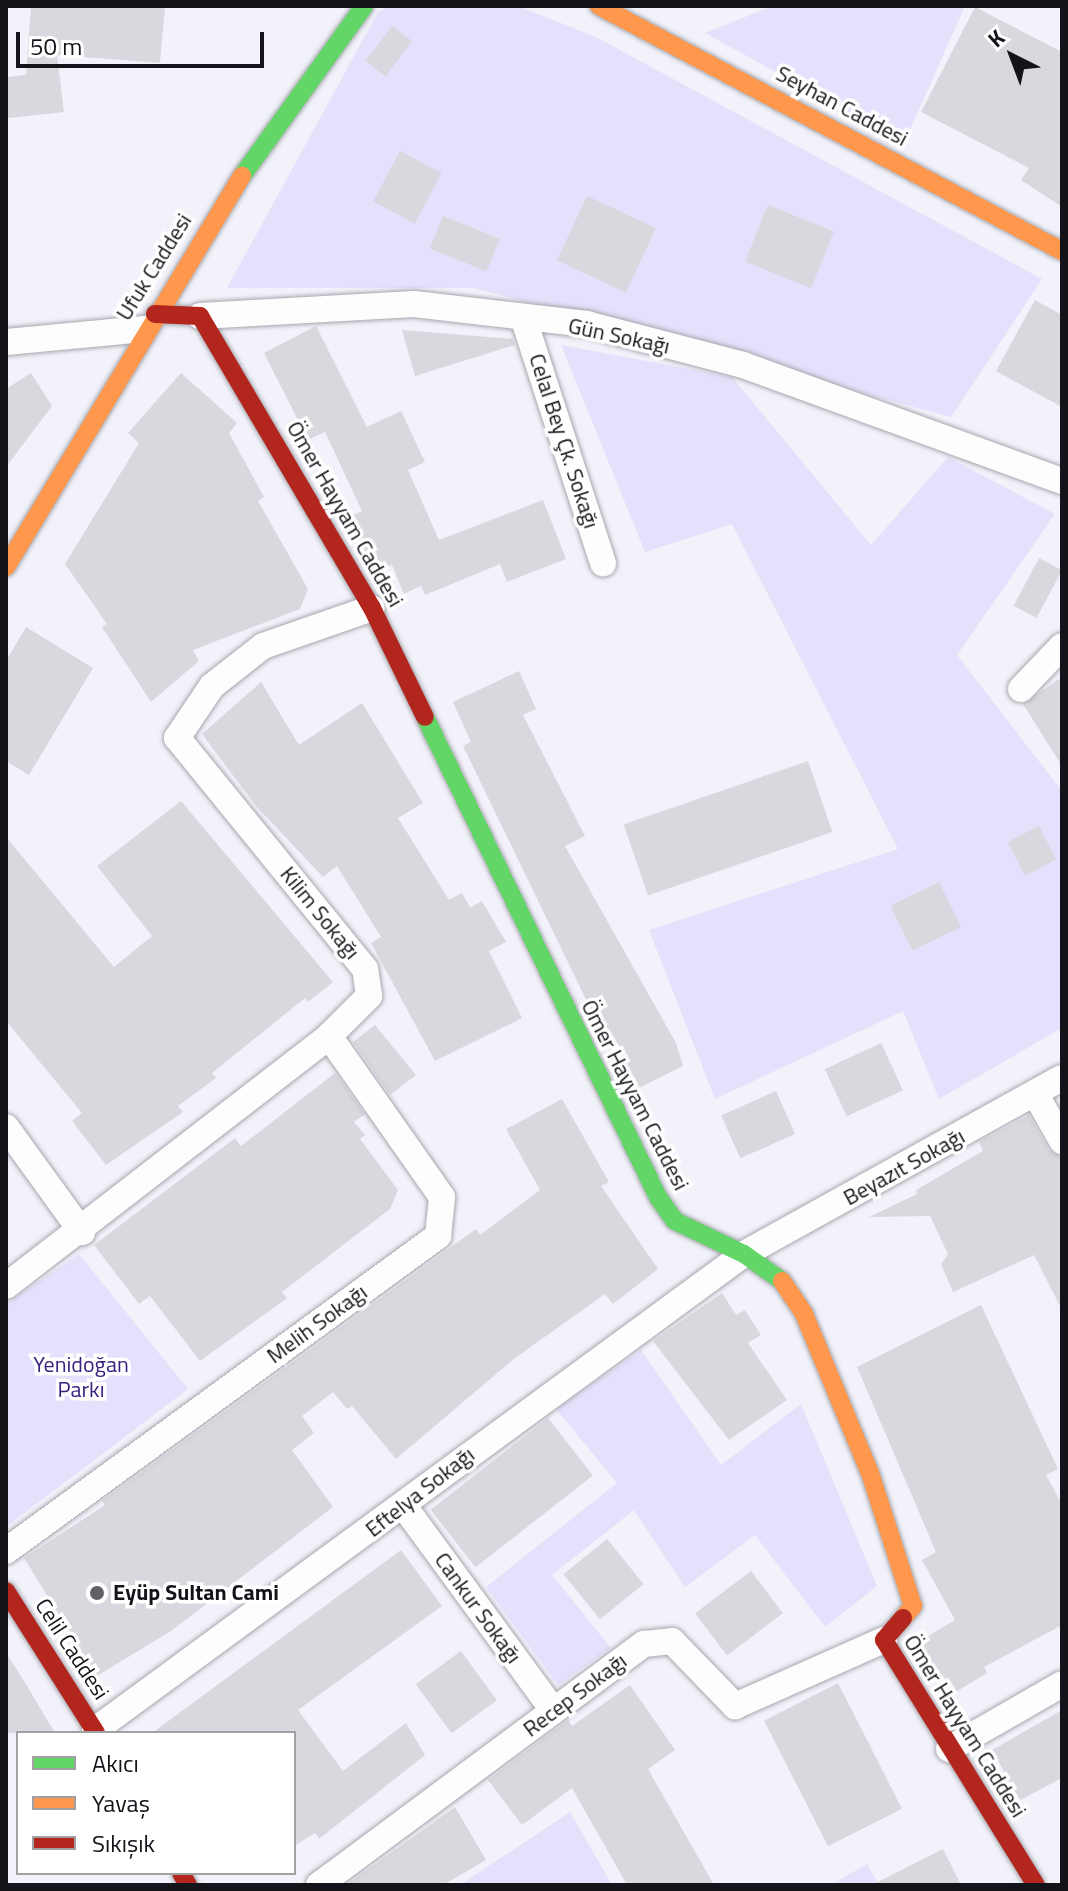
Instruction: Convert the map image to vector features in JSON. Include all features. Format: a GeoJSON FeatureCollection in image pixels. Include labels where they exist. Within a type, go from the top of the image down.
{"type":"FeatureCollection","features":[{"type":"Feature","properties":{"kind":"street","name":"Ufuk Caddesi"},"geometry":{"type":"LineString","coordinates":[[6,567],[219,208],[364,6]]}},
{"type":"Feature","properties":{"kind":"street","name":"Seyhan Caddesi"},"geometry":{"type":"LineString","coordinates":[[599,6],[1062,251]]}},
{"type":"Feature","properties":{"kind":"street","name":"Gün Sokağı"},"geometry":{"type":"LineString","coordinates":[[150,322],[200,316],[414,304],[524,320],[587,324],[743,365],[1062,481]]}},
{"type":"Feature","properties":{"kind":"street","name":"Ömer Hayyam Caddesi"},"geometry":{"type":"LineString","coordinates":[[200,316],[372,608],[658,1197],[675,1221],[744,1254],[780,1278],[804,1314],[870,1473],[913,1606],[884,1640],[1036,1885]]}},
{"type":"Feature","properties":{"kind":"street","name":"Celal Bey Çk. Sokağı"},"geometry":{"type":"LineString","coordinates":[[524,320],[603,563]]}},
{"type":"Feature","properties":{"kind":"street"},"geometry":{"type":"LineString","coordinates":[[6,342],[150,322]]}},
{"type":"Feature","properties":{"kind":"street","name":"Kilim Sokağı"},"geometry":{"type":"LineString","coordinates":[[6,1286],[82,1232],[329,1036],[369,996],[365,969],[177,738],[212,686],[263,646],[372,608]]}},
{"type":"Feature","properties":{"kind":"street"},"geometry":{"type":"LineString","coordinates":[[1021,689],[1062,646]]}},
{"type":"Feature","properties":{"kind":"street","name":"Melih Sokağı"},"geometry":{"type":"LineString","coordinates":[[6,1551],[438,1236],[442,1197],[329,1036]]}},
{"type":"Feature","properties":{"kind":"street","name":"Beyazıt Sokağı"},"geometry":{"type":"LineString","coordinates":[[744,1254],[1062,1078]]}},
{"type":"Feature","properties":{"kind":"street"},"geometry":{"type":"LineString","coordinates":[[1036,1095],[1062,1141]]}},
{"type":"Feature","properties":{"kind":"street"},"geometry":{"type":"LineString","coordinates":[[6,1127],[82,1232]]}},
{"type":"Feature","properties":{"kind":"street","name":"Eftelya Sokağı"},"geometry":{"type":"LineString","coordinates":[[97,1731],[403,1505],[536,1402],[744,1254]]}},
{"type":"Feature","properties":{"kind":"street","name":"Cankur Sokağı"},"geometry":{"type":"LineString","coordinates":[[403,1505],[554,1711]]}},
{"type":"Feature","properties":{"kind":"street","name":"Celil Caddesi"},"geometry":{"type":"LineString","coordinates":[[6,1591],[95,1731]]}},
{"type":"Feature","properties":{"kind":"street","name":"Recep Sokağı"},"geometry":{"type":"LineString","coordinates":[[319,1885],[644,1644],[672,1641],[735,1706],[884,1640]]}},
{"type":"Feature","properties":{"kind":"street"},"geometry":{"type":"LineString","coordinates":[[949,1749],[1062,1684]]}},
{"type":"Feature","properties":{"kind":"green space"},"geometry":{"type":"Polygon","coordinates":[[[390,6],[518,6],[596,37],[1042,279],[951,417],[474,288],[227,288],[378,12],[390,6]]]}},
{"type":"Feature","properties":{"kind":"green space"},"geometry":{"type":"Polygon","coordinates":[[[773,6],[965,6],[904,143],[705,33],[773,6]]]}},
{"type":"Feature","properties":{"kind":"green space"},"geometry":{"type":"Polygon","coordinates":[[[561,345],[732,377],[871,545],[948,457],[1055,514],[957,655],[1062,791],[1062,1028],[939,1099],[903,1011],[715,1099],[649,930],[898,849],[732,524],[645,552],[561,345]]]}},
{"type":"Feature","properties":{"kind":"green space","name":"Yenidoğan Parkı"},"geometry":{"type":"Polygon","coordinates":[[[79,1254],[188,1389],[6,1527],[6,1304],[79,1254]]]}},
{"type":"Feature","properties":{"kind":"green space"},"geometry":{"type":"Polygon","coordinates":[[[641,1350],[721,1465],[801,1404],[877,1586],[825,1627],[755,1535],[685,1587],[634,1510],[552,1575],[611,1648],[558,1685],[486,1587],[617,1483],[556,1409],[641,1350]]]}},
{"type":"Feature","properties":{"kind":"green space"},"geometry":{"type":"Polygon","coordinates":[[[570,1812],[612,1885],[460,1885],[570,1812]]]}},
{"type":"Feature","properties":{"kind":"green space"},"geometry":{"type":"Polygon","coordinates":[[[867,1864],[879,1885],[831,1885],[867,1864]]]}},
{"type":"Feature","properties":{"kind":"building"},"geometry":{"type":"Polygon","coordinates":[[[31,6],[165,6],[160,63],[57,55],[64,112],[8,118],[6,77],[26,75],[31,6]]]}},
{"type":"Feature","properties":{"kind":"building"},"geometry":{"type":"Polygon","coordinates":[[[975,7],[1062,52],[1062,207],[1021,180],[1029,168],[921,112],[975,7]]]}},
{"type":"Feature","properties":{"kind":"building"},"geometry":{"type":"Polygon","coordinates":[[[392,26],[412,41],[385,76],[366,61],[392,26]]]}},
{"type":"Feature","properties":{"kind":"building"},"geometry":{"type":"Polygon","coordinates":[[[400,151],[441,173],[415,223],[373,201],[400,151]]]}},
{"type":"Feature","properties":{"kind":"building"},"geometry":{"type":"Polygon","coordinates":[[[587,196],[656,228],[626,292],[557,260],[587,196]]]}},
{"type":"Feature","properties":{"kind":"building"},"geometry":{"type":"Polygon","coordinates":[[[768,205],[834,232],[811,288],[745,262],[768,205]]]}},
{"type":"Feature","properties":{"kind":"building"},"geometry":{"type":"Polygon","coordinates":[[[443,216],[500,239],[486,271],[430,248],[443,216]]]}},
{"type":"Feature","properties":{"kind":"building"},"geometry":{"type":"Polygon","coordinates":[[[1035,300],[1062,315],[1062,407],[996,371],[1035,300]]]}},
{"type":"Feature","properties":{"kind":"building"},"geometry":{"type":"Polygon","coordinates":[[[316,326],[367,427],[401,411],[425,462],[408,470],[439,540],[543,500],[566,559],[507,582],[500,564],[425,595],[421,586],[404,594],[392,565],[376,572],[347,518],[362,511],[325,432],[308,440],[264,353],[316,326]]]}},
{"type":"Feature","properties":{"kind":"building"},"geometry":{"type":"Polygon","coordinates":[[[402,330],[513,339],[515,345],[415,376],[402,330]]]}},
{"type":"Feature","properties":{"kind":"building"},"geometry":{"type":"Polygon","coordinates":[[[31,373],[52,406],[6,467],[6,389],[31,373]]]}},
{"type":"Feature","properties":{"kind":"building"},"geometry":{"type":"Polygon","coordinates":[[[181,373],[237,423],[229,433],[264,497],[258,501],[308,589],[300,609],[193,650],[199,661],[151,702],[102,627],[107,624],[65,564],[139,443],[128,433],[181,373]]]}},
{"type":"Feature","properties":{"kind":"building"},"geometry":{"type":"Polygon","coordinates":[[[1039,558],[1062,570],[1037,618],[1014,606],[1039,558]]]}},
{"type":"Feature","properties":{"kind":"building"},"geometry":{"type":"Polygon","coordinates":[[[26,627],[93,668],[29,775],[6,761],[6,661],[26,627]]]}},
{"type":"Feature","properties":{"kind":"building"},"geometry":{"type":"Polygon","coordinates":[[[519,671],[536,709],[523,715],[585,836],[565,846],[676,1043],[683,1066],[637,1089],[615,1046],[610,1049],[463,746],[471,742],[453,702],[519,671]]]}},
{"type":"Feature","properties":{"kind":"building"},"geometry":{"type":"Polygon","coordinates":[[[1062,677],[1062,766],[1023,704],[1062,677]]]}},
{"type":"Feature","properties":{"kind":"building"},"geometry":{"type":"Polygon","coordinates":[[[261,682],[299,745],[362,703],[423,803],[398,818],[449,900],[462,893],[470,908],[482,901],[506,942],[489,951],[522,1018],[435,1061],[371,943],[381,937],[337,866],[323,877],[256,806],[202,734],[261,682]]]}},
{"type":"Feature","properties":{"kind":"building"},"geometry":{"type":"Polygon","coordinates":[[[808,761],[832,832],[648,895],[624,824],[808,761]]]}},
{"type":"Feature","properties":{"kind":"building"},"geometry":{"type":"Polygon","coordinates":[[[181,801],[333,982],[308,1002],[305,998],[212,1073],[216,1078],[178,1106],[183,1112],[106,1165],[72,1121],[82,1113],[6,1021],[6,837],[114,967],[152,936],[97,866],[181,801]]]}},
{"type":"Feature","properties":{"kind":"building"},"geometry":{"type":"Polygon","coordinates":[[[1039,826],[1056,860],[1025,876],[1008,842],[1039,826]]]}},
{"type":"Feature","properties":{"kind":"building"},"geometry":{"type":"Polygon","coordinates":[[[939,882],[961,927],[912,951],[890,906],[939,882]]]}},
{"type":"Feature","properties":{"kind":"building"},"geometry":{"type":"Polygon","coordinates":[[[375,1025],[416,1075],[390,1095],[353,1042],[375,1025]]]}},
{"type":"Feature","properties":{"kind":"building"},"geometry":{"type":"Polygon","coordinates":[[[881,1043],[903,1090],[847,1116],[825,1069],[881,1043]]]}},
{"type":"Feature","properties":{"kind":"building"},"geometry":{"type":"Polygon","coordinates":[[[335,1073],[365,1114],[354,1122],[365,1135],[360,1139],[398,1190],[390,1209],[282,1292],[287,1298],[200,1361],[150,1296],[139,1304],[94,1245],[235,1138],[241,1146],[335,1073]]]}},
{"type":"Feature","properties":{"kind":"building"},"geometry":{"type":"Polygon","coordinates":[[[776,1091],[795,1134],[740,1158],[721,1115],[776,1091]]]}},
{"type":"Feature","properties":{"kind":"building"},"geometry":{"type":"Polygon","coordinates":[[[562,1099],[609,1182],[601,1186],[658,1269],[613,1304],[605,1294],[515,1358],[396,1459],[352,1406],[347,1409],[333,1392],[302,1416],[314,1433],[292,1450],[333,1507],[171,1631],[97,1676],[24,1558],[105,1505],[102,1501],[476,1229],[480,1235],[540,1190],[506,1129],[562,1099]]]}},
{"type":"Feature","properties":{"kind":"building"},"geometry":{"type":"Polygon","coordinates":[[[1029,1115],[1049,1150],[1062,1157],[1062,1310],[1034,1255],[953,1292],[941,1264],[948,1254],[930,1216],[869,1217],[917,1194],[916,1190],[983,1151],[979,1142],[1029,1115]]]}},
{"type":"Feature","properties":{"kind":"building"},"geometry":{"type":"Polygon","coordinates":[[[722,1293],[736,1315],[745,1310],[761,1335],[748,1343],[787,1400],[729,1440],[653,1341],[722,1293]]]}},
{"type":"Feature","properties":{"kind":"building"},"geometry":{"type":"Polygon","coordinates":[[[981,1305],[1058,1469],[1046,1475],[1062,1504],[1062,1625],[984,1667],[987,1673],[946,1698],[913,1645],[955,1620],[922,1560],[936,1552],[857,1367],[981,1305]]]}},
{"type":"Feature","properties":{"kind":"building"},"geometry":{"type":"Polygon","coordinates":[[[548,1418],[593,1476],[476,1567],[431,1510],[548,1418]]]}},
{"type":"Feature","properties":{"kind":"building"},"geometry":{"type":"Polygon","coordinates":[[[607,1539],[644,1584],[600,1619],[563,1574],[607,1539]]]}},
{"type":"Feature","properties":{"kind":"building"},"geometry":{"type":"Polygon","coordinates":[[[401,1550],[442,1606],[298,1710],[343,1771],[406,1723],[425,1755],[319,1839],[315,1833],[296,1845],[296,1731],[155,1731],[401,1550]]]}},
{"type":"Feature","properties":{"kind":"building"},"geometry":{"type":"Polygon","coordinates":[[[751,1571],[783,1613],[727,1655],[695,1613],[751,1571]]]}},
{"type":"Feature","properties":{"kind":"building"},"geometry":{"type":"Polygon","coordinates":[[[461,1651],[497,1700],[452,1733],[416,1684],[461,1651]]]}},
{"type":"Feature","properties":{"kind":"building"},"geometry":{"type":"Polygon","coordinates":[[[6,1653],[54,1731],[6,1733],[6,1653]]]}},
{"type":"Feature","properties":{"kind":"building"},"geometry":{"type":"Polygon","coordinates":[[[838,1683],[902,1809],[828,1846],[764,1721],[838,1683]]]}},
{"type":"Feature","properties":{"kind":"building"},"geometry":{"type":"Polygon","coordinates":[[[630,1685],[675,1750],[648,1769],[714,1885],[627,1885],[572,1788],[522,1825],[488,1780],[568,1720],[572,1726],[630,1685]]]}},
{"type":"Feature","properties":{"kind":"building"},"geometry":{"type":"Polygon","coordinates":[[[1062,1710],[1062,1778],[1020,1800],[992,1750],[1062,1710]]]}},
{"type":"Feature","properties":{"kind":"building"},"geometry":{"type":"Polygon","coordinates":[[[455,1807],[486,1860],[443,1885],[346,1885],[455,1807]]]}},
{"type":"Feature","properties":{"kind":"building"},"geometry":{"type":"Polygon","coordinates":[[[943,1849],[961,1885],[872,1885],[943,1849]]]}},
{"type":"Feature","properties":{"kind":"traffic: fast"},"geometry":{"type":"LineString","coordinates":[[242,176],[364,6]]}},
{"type":"Feature","properties":{"kind":"traffic: fast"},"geometry":{"type":"LineString","coordinates":[[425,717],[658,1197],[675,1221],[744,1254],[782,1281]]}},
{"type":"Feature","properties":{"kind":"traffic: slow"},"geometry":{"type":"LineString","coordinates":[[599,6],[1062,251]]}},
{"type":"Feature","properties":{"kind":"traffic: slow"},"geometry":{"type":"LineString","coordinates":[[6,567],[242,176]]}},
{"type":"Feature","properties":{"kind":"traffic: slow"},"geometry":{"type":"LineString","coordinates":[[782,1281],[804,1314],[870,1473],[913,1606],[903,1618]]}},
{"type":"Feature","properties":{"kind":"traffic: jam"},"geometry":{"type":"LineString","coordinates":[[155,314],[200,316],[372,608],[425,717]]}},
{"type":"Feature","properties":{"kind":"traffic: jam"},"geometry":{"type":"LineString","coordinates":[[6,1591],[95,1731]]}},
{"type":"Feature","properties":{"kind":"traffic: jam"},"geometry":{"type":"LineString","coordinates":[[903,1618],[884,1640],[1036,1885]]}},
{"type":"Feature","properties":{"kind":"traffic: jam"},"geometry":{"type":"LineString","coordinates":[[182,1875],[188,1885]]}},
{"type":"Feature","properties":{"kind":"place","name":"Eyüp Sultan Cami"},"geometry":{"type":"Point","coordinates":[97,1593]}}]}
